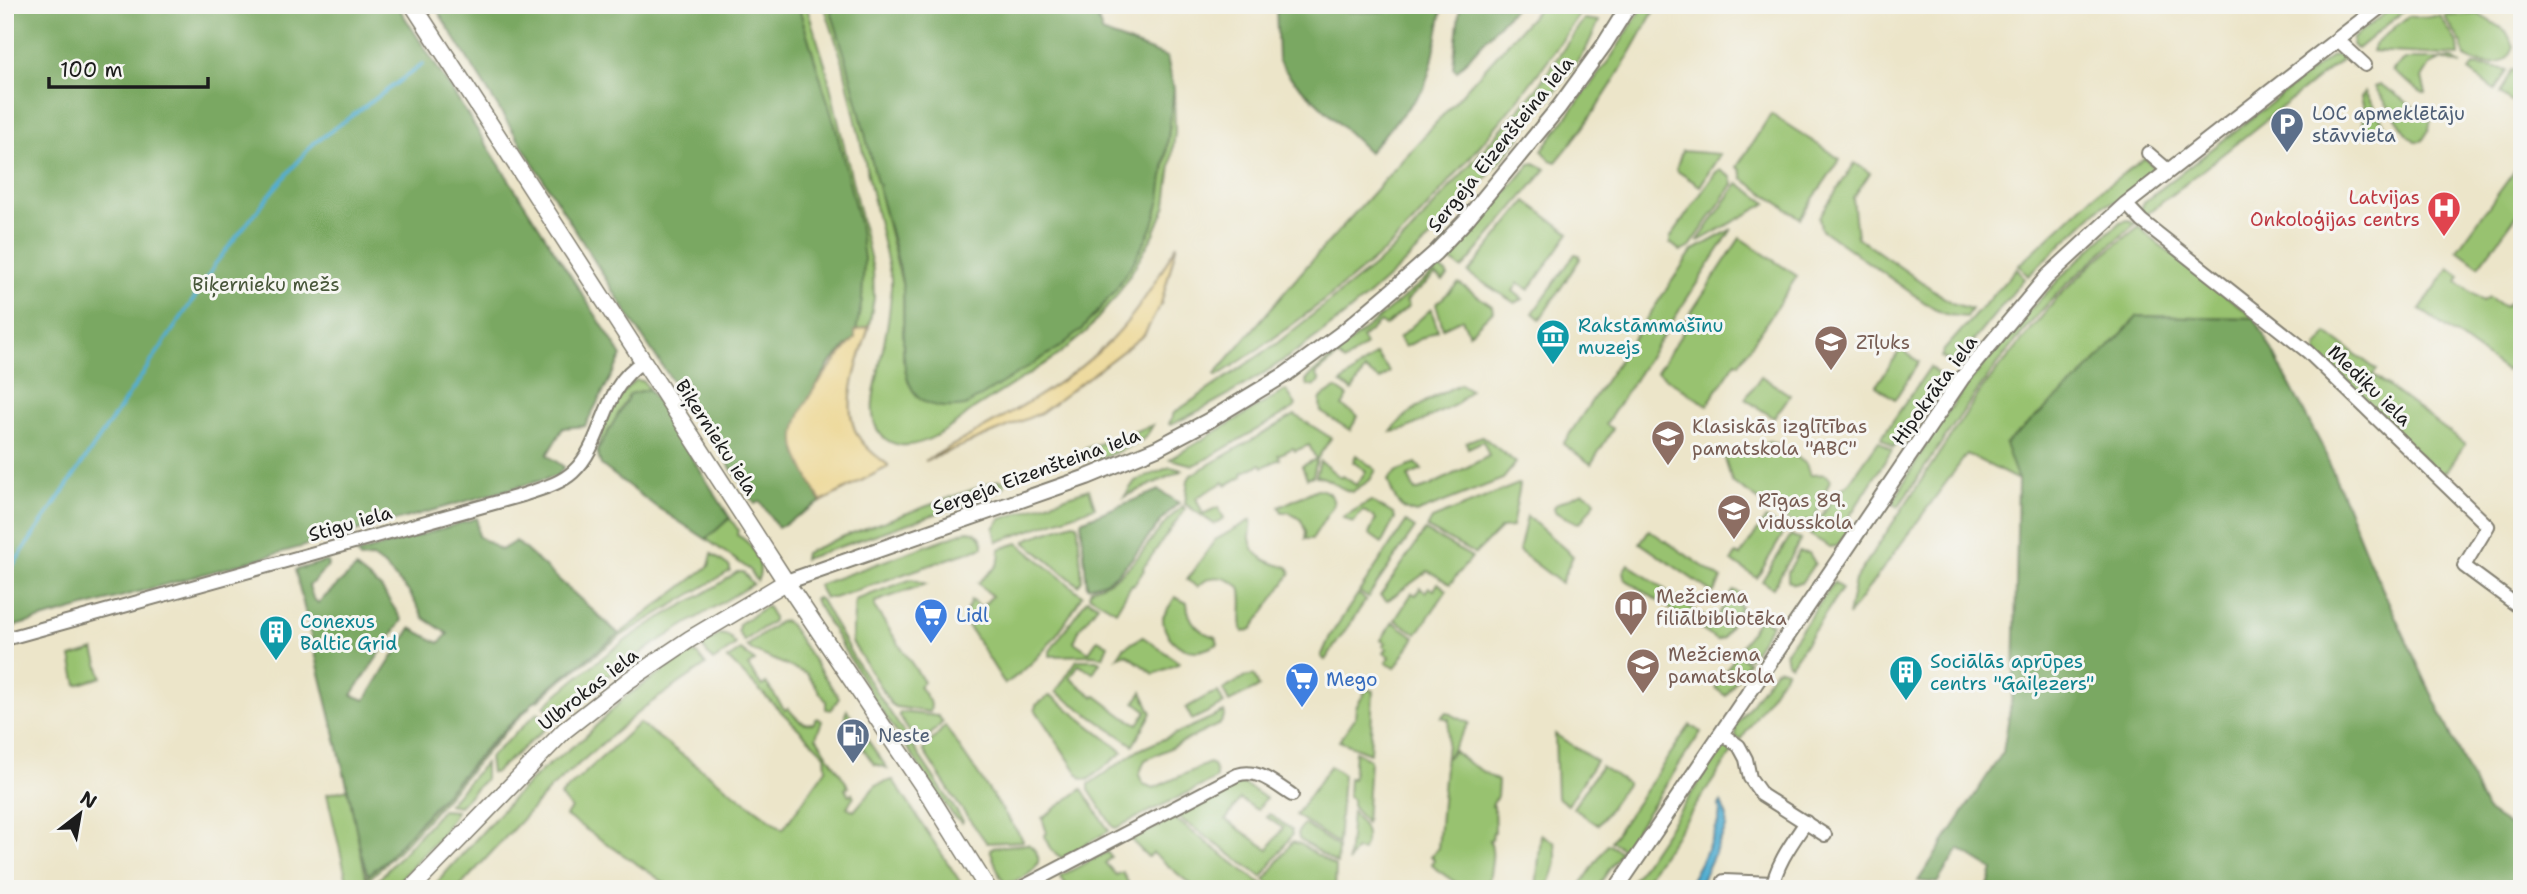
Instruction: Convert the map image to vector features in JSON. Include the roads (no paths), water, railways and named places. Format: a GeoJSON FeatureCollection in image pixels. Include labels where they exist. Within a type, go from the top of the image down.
{"type":"FeatureCollection","features":[{"type":"Feature","properties":{"kind":"main road","name":"Biķernieku iela"},"geometry":{"type":"LineString","coordinates":[[413,5],[988,889]]}},
{"type":"Feature","properties":{"kind":"main road","name":"Ulbrokas iela"},"geometry":{"type":"LineString","coordinates":[[411,889],[565,730],[629,680],[690,639],[786,582]]}},
{"type":"Feature","properties":{"kind":"street","name":"Sergeja Eizenšteina iela"},"geometry":{"type":"LineString","coordinates":[[786,582],[1087,477],[1157,448],[1209,421],[1286,374],[1342,333],[1401,283],[1435,253],[1466,220],[1559,107],[1629,5]]}},
{"type":"Feature","properties":{"kind":"street","name":"Hipokrāta iela"},"geometry":{"type":"LineString","coordinates":[[1616,889],[1962,378],[2047,277],[2126,204],[2382,5]]}},
{"type":"Feature","properties":{"kind":"street"},"geometry":{"type":"LineString","coordinates":[[2338,40],[2365,65]]}},
{"type":"Feature","properties":{"kind":"street"},"geometry":{"type":"LineString","coordinates":[[2148,153],[2169,171]]}},
{"type":"Feature","properties":{"kind":"street","name":"Mediķu iela"},"geometry":{"type":"LineString","coordinates":[[2126,204],[2142,221],[2308,352],[2488,526],[2464,566],[2522,609]]}},
{"type":"Feature","properties":{"kind":"street","name":"Stigu iela"},"geometry":{"type":"LineString","coordinates":[[5,639],[523,495],[564,480],[580,465],[618,386],[629,371],[643,362]]}},
{"type":"Feature","properties":{"kind":"street"},"geometry":{"type":"LineString","coordinates":[[1722,734],[1739,746],[1750,778],[1762,795],[1825,835]]}},
{"type":"Feature","properties":{"kind":"street"},"geometry":{"type":"LineString","coordinates":[[1019,889],[1237,775],[1256,773],[1292,795]]}},
{"type":"Feature","properties":{"kind":"street"},"geometry":{"type":"LineString","coordinates":[[1724,881],[1772,886],[1781,861],[1806,822]]}},
{"type":"Feature","properties":{"kind":"water"},"geometry":{"type":"Polygon","coordinates":[[[1721,802],[1727,817],[1726,828],[1698,889],[1686,889],[1714,835],[1721,802]]]}},
{"type":"Feature","properties":{"kind":"waterway"},"geometry":{"type":"LineString","coordinates":[[490,11],[495,5]]}},
{"type":"Feature","properties":{"kind":"waterway"},"geometry":{"type":"LineString","coordinates":[[5,577],[215,264],[275,188],[313,144],[423,64]]}},
{"type":"Feature","properties":{"kind":"place","name":"LOC apmeklētāju stāvvieta"},"geometry":{"type":"Point","coordinates":[2287,154]}},
{"type":"Feature","properties":{"kind":"place","name":"Latvijas Onkoloģijas centrs"},"geometry":{"type":"Point","coordinates":[2444,238]}},
{"type":"Feature","properties":{"kind":"place","name":"Rakstāmmašīnu muzejs"},"geometry":{"type":"Point","coordinates":[1553,366]}},
{"type":"Feature","properties":{"kind":"place","name":"Zīļuks"},"geometry":{"type":"Point","coordinates":[1831,372]}},
{"type":"Feature","properties":{"kind":"place","name":"Klasiskās izglītības pamatskola \"ABC\""},"geometry":{"type":"Point","coordinates":[1668,467]}},
{"type":"Feature","properties":{"kind":"place","name":"Rīgas 89. vidusskola"},"geometry":{"type":"Point","coordinates":[1734,541]}},
{"type":"Feature","properties":{"kind":"place","name":"Mežciema filiālbibliotēka"},"geometry":{"type":"Point","coordinates":[1631,637]}},
{"type":"Feature","properties":{"kind":"place","name":"Lidl"},"geometry":{"type":"Point","coordinates":[931,645]}},
{"type":"Feature","properties":{"kind":"place","name":"Conexus Baltic Grid"},"geometry":{"type":"Point","coordinates":[276,662]}},
{"type":"Feature","properties":{"kind":"place","name":"Mežciema pamatskola"},"geometry":{"type":"Point","coordinates":[1643,695]}},
{"type":"Feature","properties":{"kind":"place","name":"Sociālās aprūpes centrs \"Gaiļezers\""},"geometry":{"type":"Point","coordinates":[1906,702]}},
{"type":"Feature","properties":{"kind":"place","name":"Mego"},"geometry":{"type":"Point","coordinates":[1302,709]}},
{"type":"Feature","properties":{"kind":"place","name":"Neste"},"geometry":{"type":"Point","coordinates":[853,765]}},
{"type":"Feature","properties":{"kind":"park label","name":"Biķernieku mežs"},"geometry":{"type":"Point","coordinates":[266,284]}}]}
